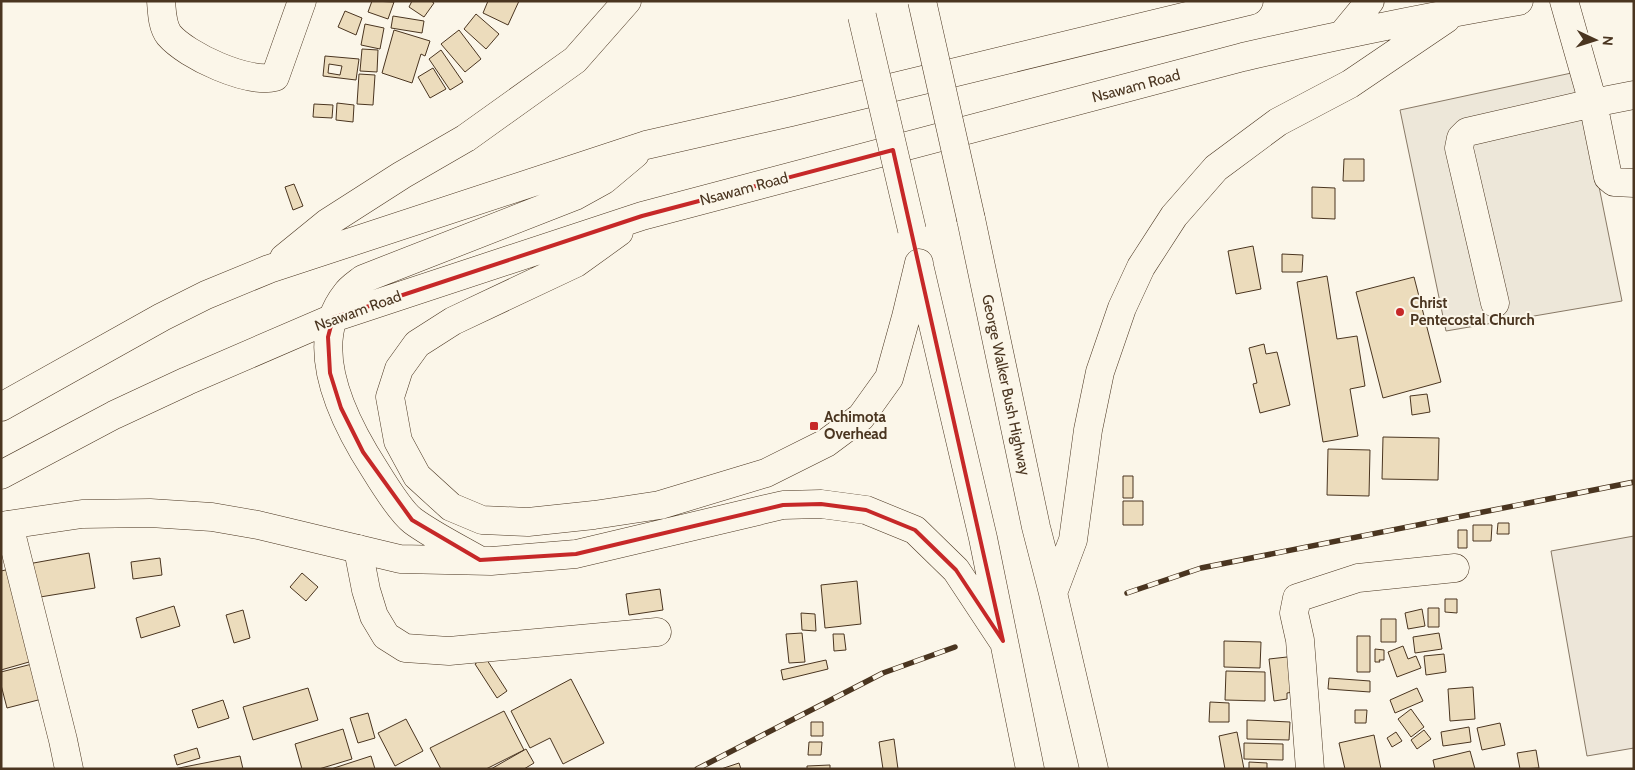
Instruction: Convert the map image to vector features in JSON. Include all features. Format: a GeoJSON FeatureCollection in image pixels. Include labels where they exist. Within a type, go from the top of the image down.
{"type":"FeatureCollection","features":[{"type":"Feature","properties":{"kind":"main road"},"geometry":{"type":"LineString","coordinates":[[161,1],[162,18],[168,34],[195,56],[223,69],[265,79],[275,77],[302,1]]}},
{"type":"Feature","properties":{"kind":"main road"},"geometry":{"type":"LineString","coordinates":[[270,270],[327,223],[402,175],[466,138],[575,60],[627,1]]}},
{"type":"Feature","properties":{"kind":"main road","name":"George Walker Bush Highway"},"geometry":{"type":"LineString","coordinates":[[922,1],[971,219],[1036,527],[1094,769]]}},
{"type":"Feature","properties":{"kind":"main road"},"geometry":{"type":"LineString","coordinates":[[1,407],[171,312],[206,295],[270,270],[646,145],[800,110],[1249,1]]}},
{"type":"Feature","properties":{"kind":"main road"},"geometry":{"type":"LineString","coordinates":[[1342,35],[1370,1]]}},
{"type":"Feature","properties":{"kind":"main road","name":"Nsawam Road"},"geometry":{"type":"LineString","coordinates":[[1,475],[122,411],[333,318],[642,216],[1243,57],[1342,35],[1519,1]]}},
{"type":"Feature","properties":{"kind":"main road"},"geometry":{"type":"LineString","coordinates":[[1564,1],[1593,103],[1608,177],[1614,182],[1634,183]]}},
{"type":"Feature","properties":{"kind":"main road"},"geometry":{"type":"LineString","coordinates":[[860,9],[983,538],[1030,769]]}},
{"type":"Feature","properties":{"kind":"main road"},"geometry":{"type":"LineString","coordinates":[[1053,593],[1073,540],[1088,430],[1100,372],[1122,308],[1141,267],[1174,216],[1216,168],[1278,122],[1350,84],[1456,12]]}},
{"type":"Feature","properties":{"kind":"main road"},"geometry":{"type":"LineString","coordinates":[[1494,304],[1459,148],[1461,138],[1467,132],[1634,95]]}},
{"type":"Feature","properties":{"kind":"main road"},"geometry":{"type":"LineString","coordinates":[[480,560],[412,520],[387,489],[363,452],[341,408],[330,373],[328,338],[333,318],[346,293],[363,279],[575,196],[604,180],[646,145]]}},
{"type":"Feature","properties":{"kind":"main road"},"geometry":{"type":"LineString","coordinates":[[642,216],[576,263],[453,320],[417,344],[398,369],[390,397],[398,441],[418,476],[451,507],[482,520],[528,522],[594,515],[660,504],[766,473],[826,443],[862,416],[889,378],[919,263]]}},
{"type":"Feature","properties":{"kind":"main road"},"geometry":{"type":"LineString","coordinates":[[69,769],[61,730],[5,526],[82,514],[150,513],[212,517],[258,525],[400,559],[523,559],[576,554],[782,506],[821,504],[866,510],[915,530],[956,570],[1003,641]]}},
{"type":"Feature","properties":{"kind":"main road"},"geometry":{"type":"LineString","coordinates":[[358,549],[366,590],[374,616],[386,636],[406,648],[449,651],[658,632]]}},
{"type":"Feature","properties":{"kind":"main road"},"geometry":{"type":"LineString","coordinates":[[1310,769],[1300,640],[1294,613],[1297,598],[1358,578],[1455,568]]}},
{"type":"Feature","properties":{"kind":"highlighted area"},"geometry":{"type":"Polygon","coordinates":[[[893,150],[1003,641],[956,570],[915,530],[866,510],[821,504],[783,505],[576,554],[480,560],[412,520],[363,452],[341,408],[330,373],[328,337],[333,318],[642,216],[893,150]]]}},
{"type":"Feature","properties":{"kind":"shaded area"},"geometry":{"type":"Polygon","coordinates":[[[1576,72],[1622,301],[1446,331],[1400,110],[1576,72]]]}},
{"type":"Feature","properties":{"kind":"shaded area"},"geometry":{"type":"Polygon","coordinates":[[[1634,536],[1634,748],[1587,756],[1551,551],[1634,536]]]}},
{"type":"Feature","properties":{"kind":"building"},"geometry":{"type":"Polygon","coordinates":[[[372,1],[394,2],[388,19],[368,12],[372,1]]]}},
{"type":"Feature","properties":{"kind":"building"},"geometry":{"type":"Polygon","coordinates":[[[412,1],[431,1],[434,3],[424,17],[409,7],[412,1]]]}},
{"type":"Feature","properties":{"kind":"building"},"geometry":{"type":"Polygon","coordinates":[[[488,1],[519,1],[508,25],[483,13],[488,1]]]}},
{"type":"Feature","properties":{"kind":"building"},"geometry":{"type":"Polygon","coordinates":[[[345,11],[362,18],[356,35],[338,27],[345,11]]]}},
{"type":"Feature","properties":{"kind":"building"},"geometry":{"type":"Polygon","coordinates":[[[476,14],[499,34],[486,49],[464,29],[476,14]]]}},
{"type":"Feature","properties":{"kind":"building"},"geometry":{"type":"Polygon","coordinates":[[[393,16],[424,21],[422,33],[391,28],[393,16]]]}},
{"type":"Feature","properties":{"kind":"building"},"geometry":{"type":"Polygon","coordinates":[[[365,24],[384,28],[380,49],[361,45],[365,24]]]}},
{"type":"Feature","properties":{"kind":"building"},"geometry":{"type":"Polygon","coordinates":[[[394,30],[430,41],[425,56],[421,54],[412,83],[382,73],[394,30]]]}},
{"type":"Feature","properties":{"kind":"building"},"geometry":{"type":"Polygon","coordinates":[[[459,30],[481,59],[465,72],[441,44],[459,30]]]}},
{"type":"Feature","properties":{"kind":"building"},"geometry":{"type":"Polygon","coordinates":[[[362,49],[378,50],[377,72],[360,71],[362,49]]]}},
{"type":"Feature","properties":{"kind":"building"},"geometry":{"type":"Polygon","coordinates":[[[441,50],[463,82],[450,90],[429,59],[441,50]]]}},
{"type":"Feature","properties":{"kind":"building"},"geometry":{"type":"Polygon","coordinates":[[[325,56],[359,59],[356,80],[323,76],[325,56]],[[329,64],[328,73],[340,75],[342,66],[329,64]]]}},
{"type":"Feature","properties":{"kind":"building"},"geometry":{"type":"Polygon","coordinates":[[[433,68],[446,89],[430,98],[418,77],[433,68]]]}},
{"type":"Feature","properties":{"kind":"building"},"geometry":{"type":"Polygon","coordinates":[[[359,74],[375,75],[373,105],[357,104],[359,74]]]}},
{"type":"Feature","properties":{"kind":"building"},"geometry":{"type":"Polygon","coordinates":[[[337,103],[354,105],[353,122],[336,120],[337,103]]]}},
{"type":"Feature","properties":{"kind":"building"},"geometry":{"type":"Polygon","coordinates":[[[314,104],[333,105],[332,118],[313,117],[314,104]]]}},
{"type":"Feature","properties":{"kind":"building"},"geometry":{"type":"Polygon","coordinates":[[[1344,159],[1364,159],[1364,181],[1343,181],[1344,159]]]}},
{"type":"Feature","properties":{"kind":"building"},"geometry":{"type":"Polygon","coordinates":[[[294,184],[303,206],[293,210],[285,187],[294,184]]]}},
{"type":"Feature","properties":{"kind":"building"},"geometry":{"type":"Polygon","coordinates":[[[1312,187],[1335,188],[1335,219],[1312,218],[1312,187]]]}},
{"type":"Feature","properties":{"kind":"building"},"geometry":{"type":"Polygon","coordinates":[[[1253,246],[1261,289],[1236,294],[1228,251],[1253,246]]]}},
{"type":"Feature","properties":{"kind":"building"},"geometry":{"type":"Polygon","coordinates":[[[1282,254],[1303,255],[1302,272],[1282,272],[1282,254]]]}},
{"type":"Feature","properties":{"kind":"building"},"geometry":{"type":"Polygon","coordinates":[[[1327,276],[1337,339],[1357,336],[1365,386],[1350,389],[1358,436],[1323,442],[1297,282],[1327,276]]]}},
{"type":"Feature","properties":{"kind":"building"},"geometry":{"type":"Polygon","coordinates":[[[1414,277],[1441,382],[1383,398],[1356,292],[1414,277]]]}},
{"type":"Feature","properties":{"kind":"building"},"geometry":{"type":"Polygon","coordinates":[[[1264,344],[1266,354],[1277,352],[1290,405],[1260,413],[1253,384],[1257,383],[1249,348],[1264,344]]]}},
{"type":"Feature","properties":{"kind":"building"},"geometry":{"type":"Polygon","coordinates":[[[1427,394],[1430,412],[1412,415],[1410,396],[1427,394]]]}},
{"type":"Feature","properties":{"kind":"building"},"geometry":{"type":"Polygon","coordinates":[[[1383,437],[1439,438],[1438,480],[1382,479],[1383,437]]]}},
{"type":"Feature","properties":{"kind":"building"},"geometry":{"type":"Polygon","coordinates":[[[1328,449],[1370,450],[1369,496],[1327,495],[1328,449]]]}},
{"type":"Feature","properties":{"kind":"building"},"geometry":{"type":"Polygon","coordinates":[[[1123,476],[1133,476],[1133,498],[1123,498],[1123,476]]]}},
{"type":"Feature","properties":{"kind":"building"},"geometry":{"type":"Polygon","coordinates":[[[1123,501],[1143,501],[1143,525],[1123,525],[1123,501]]]}},
{"type":"Feature","properties":{"kind":"building"},"geometry":{"type":"Polygon","coordinates":[[[1498,523],[1509,523],[1509,534],[1497,534],[1498,523]]]}},
{"type":"Feature","properties":{"kind":"building"},"geometry":{"type":"Polygon","coordinates":[[[1473,525],[1492,525],[1491,541],[1473,541],[1473,525]]]}},
{"type":"Feature","properties":{"kind":"building"},"geometry":{"type":"Polygon","coordinates":[[[1458,530],[1467,530],[1467,548],[1458,548],[1458,530]]]}},
{"type":"Feature","properties":{"kind":"building"},"geometry":{"type":"Polygon","coordinates":[[[89,553],[95,588],[34,598],[28,564],[89,553]]]}},
{"type":"Feature","properties":{"kind":"building"},"geometry":{"type":"Polygon","coordinates":[[[160,558],[162,575],[133,579],[131,562],[160,558]]]}},
{"type":"Feature","properties":{"kind":"building"},"geometry":{"type":"Polygon","coordinates":[[[10,569],[36,660],[1,670],[1,571],[10,569]]]}},
{"type":"Feature","properties":{"kind":"building"},"geometry":{"type":"Polygon","coordinates":[[[302,573],[318,587],[306,601],[290,587],[302,573]]]}},
{"type":"Feature","properties":{"kind":"building"},"geometry":{"type":"Polygon","coordinates":[[[857,581],[861,624],[825,628],[821,585],[857,581]]]}},
{"type":"Feature","properties":{"kind":"building"},"geometry":{"type":"Polygon","coordinates":[[[660,589],[663,610],[629,615],[626,594],[660,589]]]}},
{"type":"Feature","properties":{"kind":"building"},"geometry":{"type":"Polygon","coordinates":[[[1445,599],[1457,599],[1457,613],[1445,612],[1445,599]]]}},
{"type":"Feature","properties":{"kind":"building"},"geometry":{"type":"Polygon","coordinates":[[[174,606],[180,626],[141,638],[136,618],[174,606]]]}},
{"type":"Feature","properties":{"kind":"building"},"geometry":{"type":"Polygon","coordinates":[[[1428,608],[1439,608],[1439,627],[1428,627],[1428,608]]]}},
{"type":"Feature","properties":{"kind":"building"},"geometry":{"type":"Polygon","coordinates":[[[1422,609],[1425,626],[1408,629],[1405,613],[1422,609]]]}},
{"type":"Feature","properties":{"kind":"building"},"geometry":{"type":"Polygon","coordinates":[[[243,610],[250,638],[234,643],[226,615],[243,610]]]}},
{"type":"Feature","properties":{"kind":"building"},"geometry":{"type":"Polygon","coordinates":[[[801,613],[815,614],[816,631],[802,630],[801,613]]]}},
{"type":"Feature","properties":{"kind":"building"},"geometry":{"type":"Polygon","coordinates":[[[1381,619],[1396,619],[1396,642],[1381,642],[1381,619]]]}},
{"type":"Feature","properties":{"kind":"building"},"geometry":{"type":"Polygon","coordinates":[[[802,633],[805,662],[789,663],[786,634],[802,633]]]}},
{"type":"Feature","properties":{"kind":"building"},"geometry":{"type":"Polygon","coordinates":[[[1439,633],[1442,649],[1415,653],[1413,637],[1439,633]]]}},
{"type":"Feature","properties":{"kind":"building"},"geometry":{"type":"Polygon","coordinates":[[[833,634],[844,634],[846,650],[834,651],[833,634]]]}},
{"type":"Feature","properties":{"kind":"building"},"geometry":{"type":"Polygon","coordinates":[[[1357,636],[1370,636],[1370,672],[1357,672],[1357,636]]]}},
{"type":"Feature","properties":{"kind":"building"},"geometry":{"type":"Polygon","coordinates":[[[1224,641],[1261,642],[1260,668],[1224,667],[1224,641]]]}},
{"type":"Feature","properties":{"kind":"building"},"geometry":{"type":"Polygon","coordinates":[[[1403,646],[1408,659],[1416,656],[1421,668],[1397,677],[1388,652],[1403,646]]]}},
{"type":"Feature","properties":{"kind":"building"},"geometry":{"type":"Polygon","coordinates":[[[1375,649],[1384,650],[1384,660],[1375,662],[1375,649]]]}},
{"type":"Feature","properties":{"kind":"building"},"geometry":{"type":"Polygon","coordinates":[[[1444,654],[1446,672],[1426,675],[1424,656],[1444,654]]]}},
{"type":"Feature","properties":{"kind":"building"},"geometry":{"type":"Polygon","coordinates":[[[1296,656],[1300,691],[1287,693],[1287,699],[1274,701],[1269,659],[1296,656]]]}},
{"type":"Feature","properties":{"kind":"building"},"geometry":{"type":"Polygon","coordinates":[[[485,657],[507,691],[497,698],[475,664],[485,657]]]}},
{"type":"Feature","properties":{"kind":"building"},"geometry":{"type":"Polygon","coordinates":[[[826,660],[828,669],[783,680],[781,670],[826,660]]]}},
{"type":"Feature","properties":{"kind":"building"},"geometry":{"type":"Polygon","coordinates":[[[32,664],[42,699],[7,708],[1,685],[1,672],[32,664]]]}},
{"type":"Feature","properties":{"kind":"building"},"geometry":{"type":"Polygon","coordinates":[[[1226,671],[1265,672],[1265,701],[1225,700],[1226,671]]]}},
{"type":"Feature","properties":{"kind":"building"},"geometry":{"type":"Polygon","coordinates":[[[1329,678],[1370,681],[1370,692],[1328,689],[1329,678]]]}},
{"type":"Feature","properties":{"kind":"building"},"geometry":{"type":"Polygon","coordinates":[[[571,679],[604,743],[563,764],[550,738],[530,748],[511,711],[571,679]]]}},
{"type":"Feature","properties":{"kind":"building"},"geometry":{"type":"Polygon","coordinates":[[[1473,687],[1475,719],[1450,721],[1448,689],[1473,687]]]}},
{"type":"Feature","properties":{"kind":"building"},"geometry":{"type":"Polygon","coordinates":[[[308,688],[318,720],[253,740],[243,707],[308,688]]]}},
{"type":"Feature","properties":{"kind":"building"},"geometry":{"type":"Polygon","coordinates":[[[1417,688],[1423,701],[1395,713],[1390,700],[1417,688]]]}},
{"type":"Feature","properties":{"kind":"building"},"geometry":{"type":"Polygon","coordinates":[[[223,700],[229,718],[198,728],[192,710],[223,700]]]}},
{"type":"Feature","properties":{"kind":"building"},"geometry":{"type":"Polygon","coordinates":[[[1210,702],[1229,703],[1229,722],[1209,722],[1210,702]]]}},
{"type":"Feature","properties":{"kind":"building"},"geometry":{"type":"Polygon","coordinates":[[[1411,709],[1424,727],[1411,737],[1398,719],[1411,709]]]}},
{"type":"Feature","properties":{"kind":"building"},"geometry":{"type":"Polygon","coordinates":[[[1355,710],[1367,710],[1366,723],[1355,723],[1355,710]]]}},
{"type":"Feature","properties":{"kind":"building"},"geometry":{"type":"Polygon","coordinates":[[[504,711],[524,750],[486,769],[441,769],[430,748],[504,711]]]}},
{"type":"Feature","properties":{"kind":"building"},"geometry":{"type":"Polygon","coordinates":[[[368,713],[375,738],[358,743],[350,718],[368,713]]]}},
{"type":"Feature","properties":{"kind":"building"},"geometry":{"type":"Polygon","coordinates":[[[406,719],[423,751],[395,766],[378,733],[406,719]]]}},
{"type":"Feature","properties":{"kind":"building"},"geometry":{"type":"Polygon","coordinates":[[[1247,720],[1290,722],[1289,740],[1247,739],[1247,720]]]}},
{"type":"Feature","properties":{"kind":"building"},"geometry":{"type":"Polygon","coordinates":[[[811,722],[823,722],[823,736],[811,736],[811,722]]]}},
{"type":"Feature","properties":{"kind":"building"},"geometry":{"type":"Polygon","coordinates":[[[1500,723],[1505,745],[1482,750],[1477,728],[1500,723]]]}},
{"type":"Feature","properties":{"kind":"building"},"geometry":{"type":"Polygon","coordinates":[[[1469,727],[1471,742],[1443,746],[1441,732],[1469,727]]]}},
{"type":"Feature","properties":{"kind":"building"},"geometry":{"type":"Polygon","coordinates":[[[343,729],[352,759],[319,769],[302,769],[295,744],[343,729]]]}},
{"type":"Feature","properties":{"kind":"building"},"geometry":{"type":"Polygon","coordinates":[[[1424,730],[1431,739],[1417,749],[1411,740],[1424,730]]]}},
{"type":"Feature","properties":{"kind":"building"},"geometry":{"type":"Polygon","coordinates":[[[1237,732],[1244,769],[1225,769],[1219,736],[1237,732]]]}},
{"type":"Feature","properties":{"kind":"building"},"geometry":{"type":"Polygon","coordinates":[[[1396,732],[1402,741],[1392,747],[1387,738],[1396,732]]]}},
{"type":"Feature","properties":{"kind":"building"},"geometry":{"type":"Polygon","coordinates":[[[1374,735],[1381,769],[1345,769],[1339,743],[1374,735]]]}},
{"type":"Feature","properties":{"kind":"building"},"geometry":{"type":"Polygon","coordinates":[[[894,739],[898,769],[883,769],[879,742],[894,739]]]}},
{"type":"Feature","properties":{"kind":"building"},"geometry":{"type":"Polygon","coordinates":[[[809,742],[822,742],[821,755],[808,755],[809,742]]]}},
{"type":"Feature","properties":{"kind":"building"},"geometry":{"type":"Polygon","coordinates":[[[1244,743],[1283,744],[1283,760],[1244,759],[1244,743]]]}},
{"type":"Feature","properties":{"kind":"building"},"geometry":{"type":"Polygon","coordinates":[[[197,748],[200,758],[177,765],[174,755],[197,748]]]}},
{"type":"Feature","properties":{"kind":"building"},"geometry":{"type":"Polygon","coordinates":[[[526,749],[534,763],[524,769],[491,769],[526,749]]]}},
{"type":"Feature","properties":{"kind":"building"},"geometry":{"type":"Polygon","coordinates":[[[1536,750],[1539,768],[1520,769],[1517,753],[1536,750]]]}},
{"type":"Feature","properties":{"kind":"building"},"geometry":{"type":"Polygon","coordinates":[[[1470,751],[1475,769],[1435,769],[1433,760],[1470,751]]]}},
{"type":"Feature","properties":{"kind":"building"},"geometry":{"type":"Polygon","coordinates":[[[240,756],[243,769],[174,769],[240,756]]]}},
{"type":"Feature","properties":{"kind":"building"},"geometry":{"type":"Polygon","coordinates":[[[371,756],[375,769],[331,769],[371,756]]]}},
{"type":"Feature","properties":{"kind":"building"},"geometry":{"type":"Polygon","coordinates":[[[1249,762],[1267,763],[1267,769],[1249,769],[1249,762]]]}},
{"type":"Feature","properties":{"kind":"building"},"geometry":{"type":"Polygon","coordinates":[[[739,763],[741,769],[721,769],[739,763]]]}},
{"type":"Feature","properties":{"kind":"building"},"geometry":{"type":"Polygon","coordinates":[[[830,765],[830,769],[807,769],[807,766],[830,765]]]}},
{"type":"Feature","properties":{"kind":"railway"},"geometry":{"type":"LineString","coordinates":[[1127,593],[1201,568],[1634,482]]}},
{"type":"Feature","properties":{"kind":"railway"},"geometry":{"type":"LineString","coordinates":[[697,769],[883,673],[955,647]]}},
{"type":"Feature","properties":{"kind":"place","name":"Christ Pentecostal Church"},"geometry":{"type":"Point","coordinates":[1400,312]}},
{"type":"Feature","properties":{"kind":"place","name":"Achimota Overhead"},"geometry":{"type":"Point","coordinates":[814,426]}}]}
